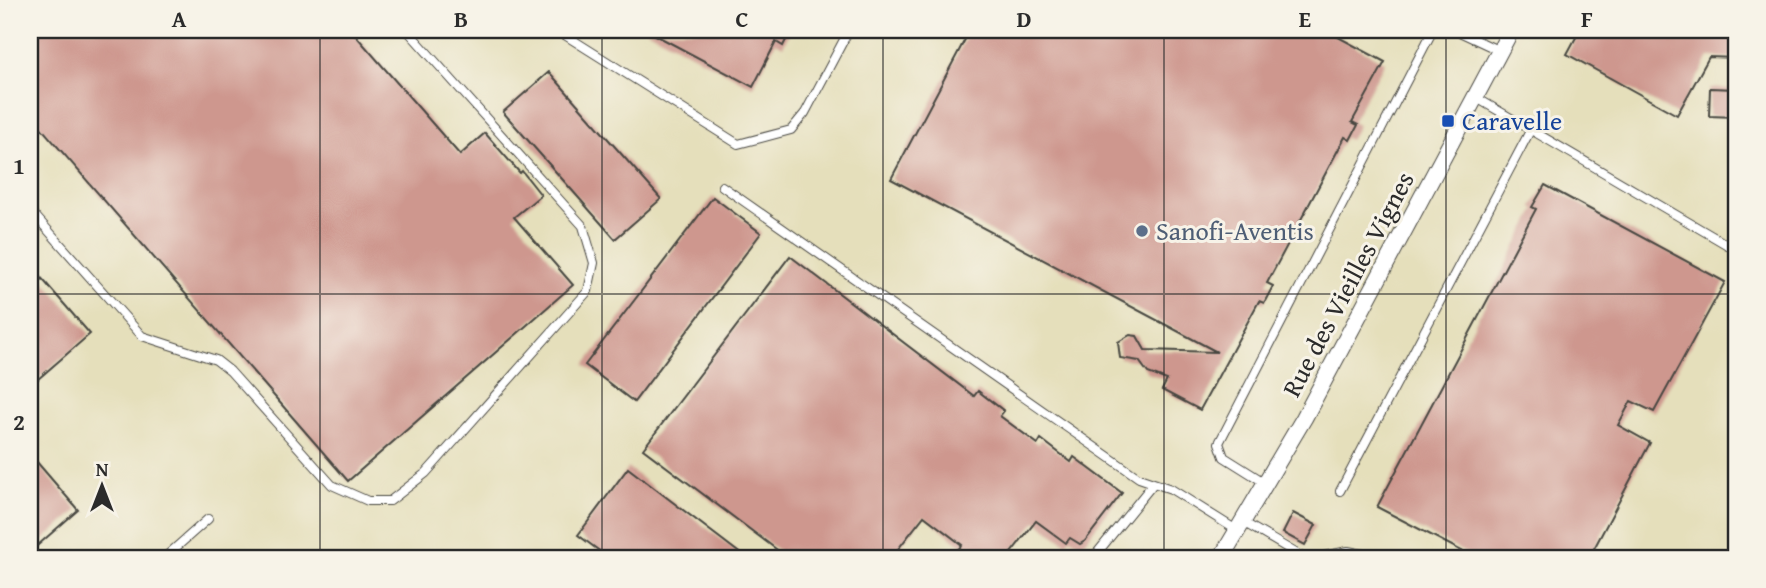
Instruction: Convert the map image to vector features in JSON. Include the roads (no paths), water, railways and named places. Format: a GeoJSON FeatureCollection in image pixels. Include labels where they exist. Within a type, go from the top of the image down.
{"type":"FeatureCollection","features":[{"type":"Feature","properties":{"kind":"street","name":"Rue des Vieilles Vignes"},"geometry":{"type":"LineString","coordinates":[[1221,558],[1267,484],[1511,30]]}},
{"type":"Feature","properties":{"kind":"lane"},"geometry":{"type":"LineString","coordinates":[[30,210],[142,336],[216,360],[230,371],[332,485],[368,501],[390,501],[426,472],[588,291],[594,263],[583,226],[407,30]]}},
{"type":"Feature","properties":{"kind":"lane"},"geometry":{"type":"LineString","coordinates":[[557,30],[738,144],[791,130],[805,113],[849,30]]}},
{"type":"Feature","properties":{"kind":"lane"},"geometry":{"type":"LineString","coordinates":[[1267,484],[1224,457],[1220,449],[1222,436],[1433,30]]}},
{"type":"Feature","properties":{"kind":"lane"},"geometry":{"type":"LineString","coordinates":[[1455,30],[1500,51]]}},
{"type":"Feature","properties":{"kind":"lane"},"geometry":{"type":"LineString","coordinates":[[1475,97],[1736,250]]}},
{"type":"Feature","properties":{"kind":"lane"},"geometry":{"type":"LineString","coordinates":[[1340,491],[1531,129]]}},
{"type":"Feature","properties":{"kind":"lane"},"geometry":{"type":"LineString","coordinates":[[722,186],[1139,478],[1171,489],[1304,558]]}},
{"type":"Feature","properties":{"kind":"lane"},"geometry":{"type":"LineString","coordinates":[[1093,558],[1153,484]]}},
{"type":"Feature","properties":{"kind":"lane"},"geometry":{"type":"LineString","coordinates":[[164,558],[208,519]]}},
{"type":"Feature","properties":{"kind":"lane"},"geometry":{"type":"LineString","coordinates":[[1314,558],[1348,551],[1383,558]]}},
{"type":"Feature","properties":{"kind":"place","name":"Caravelle"},"geometry":{"type":"Point","coordinates":[1448,121]}},
{"type":"Feature","properties":{"kind":"place","name":"Sanofi-Aventis"},"geometry":{"type":"Point","coordinates":[1142,231]}}]}
